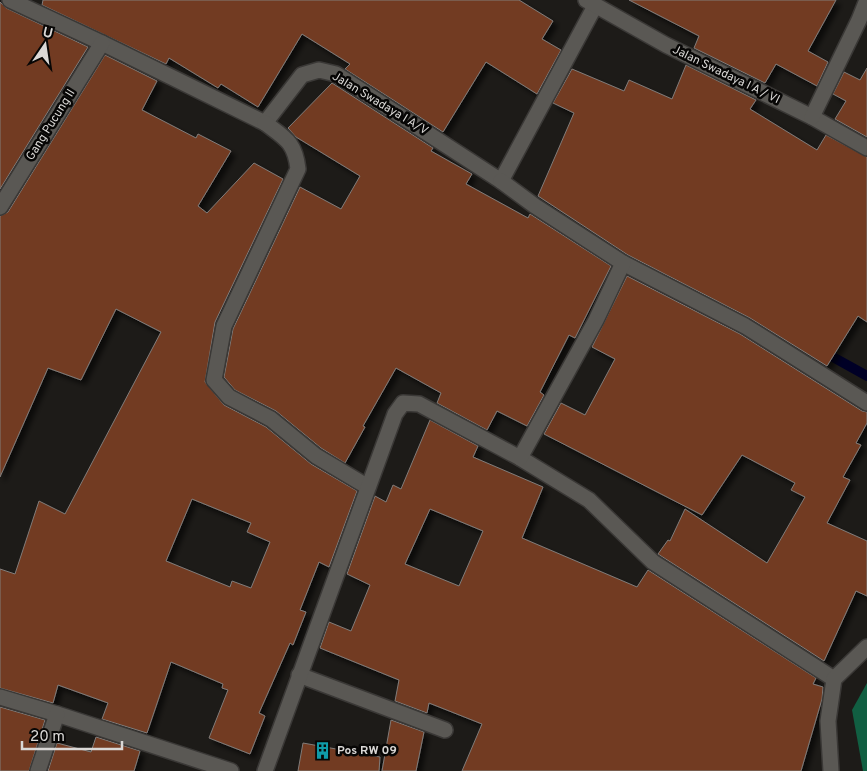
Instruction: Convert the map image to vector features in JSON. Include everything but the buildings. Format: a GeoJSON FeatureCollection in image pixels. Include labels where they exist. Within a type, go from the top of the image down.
{"type":"FeatureCollection","features":[{"type":"Feature","properties":{"kind":"street"},"geometry":{"type":"LineString","coordinates":[[10,0],[265,123],[289,142],[297,156],[298,169],[224,326],[214,380],[229,397],[271,419],[316,456],[368,487]]}},
{"type":"Feature","properties":{"kind":"street"},"geometry":{"type":"LineString","coordinates":[[812,117],[867,0]]}},
{"type":"Feature","properties":{"kind":"street"},"geometry":{"type":"LineString","coordinates":[[501,181],[590,3]]}},
{"type":"Feature","properties":{"kind":"street","name":"Jalan Swadaya I A / VI"},"geometry":{"type":"LineString","coordinates":[[590,3],[666,45],[812,117],[867,148]]}},
{"type":"Feature","properties":{"kind":"street","name":"Gang Pucung II"},"geometry":{"type":"LineString","coordinates":[[0,207],[102,43]]}},
{"type":"Feature","properties":{"kind":"street","name":"Jalan Swadaya I A/V"},"geometry":{"type":"LineString","coordinates":[[265,123],[302,76],[319,70],[336,74],[623,263],[745,326],[867,403]]}},
{"type":"Feature","properties":{"kind":"street"},"geometry":{"type":"LineString","coordinates":[[520,458],[596,320],[623,263]]}},
{"type":"Feature","properties":{"kind":"street"},"geometry":{"type":"LineString","coordinates":[[265,771],[395,414],[403,403],[418,404],[520,458],[589,500],[653,562],[834,678]]}},
{"type":"Feature","properties":{"kind":"street"},"geometry":{"type":"LineString","coordinates":[[831,771],[828,721],[834,678],[867,646]]}},
{"type":"Feature","properties":{"kind":"street"},"geometry":{"type":"LineString","coordinates":[[299,675],[445,730]]}},
{"type":"Feature","properties":{"kind":"street"},"geometry":{"type":"LineString","coordinates":[[0,697],[231,771]]}},
{"type":"Feature","properties":{"kind":"street"},"geometry":{"type":"LineString","coordinates":[[38,771],[57,714]]}},
{"type":"Feature","properties":{"kind":"green space"},"geometry":{"type":"Polygon","coordinates":[[[867,683],[867,771],[863,771],[852,710],[867,683]]]}},
{"type":"Feature","properties":{"kind":"waterway"},"geometry":{"type":"LineString","coordinates":[[822,351],[867,376]]}},
{"type":"Feature","properties":{"kind":"place","name":"Pos RW 09"},"geometry":{"type":"Point","coordinates":[323,751]}}]}
